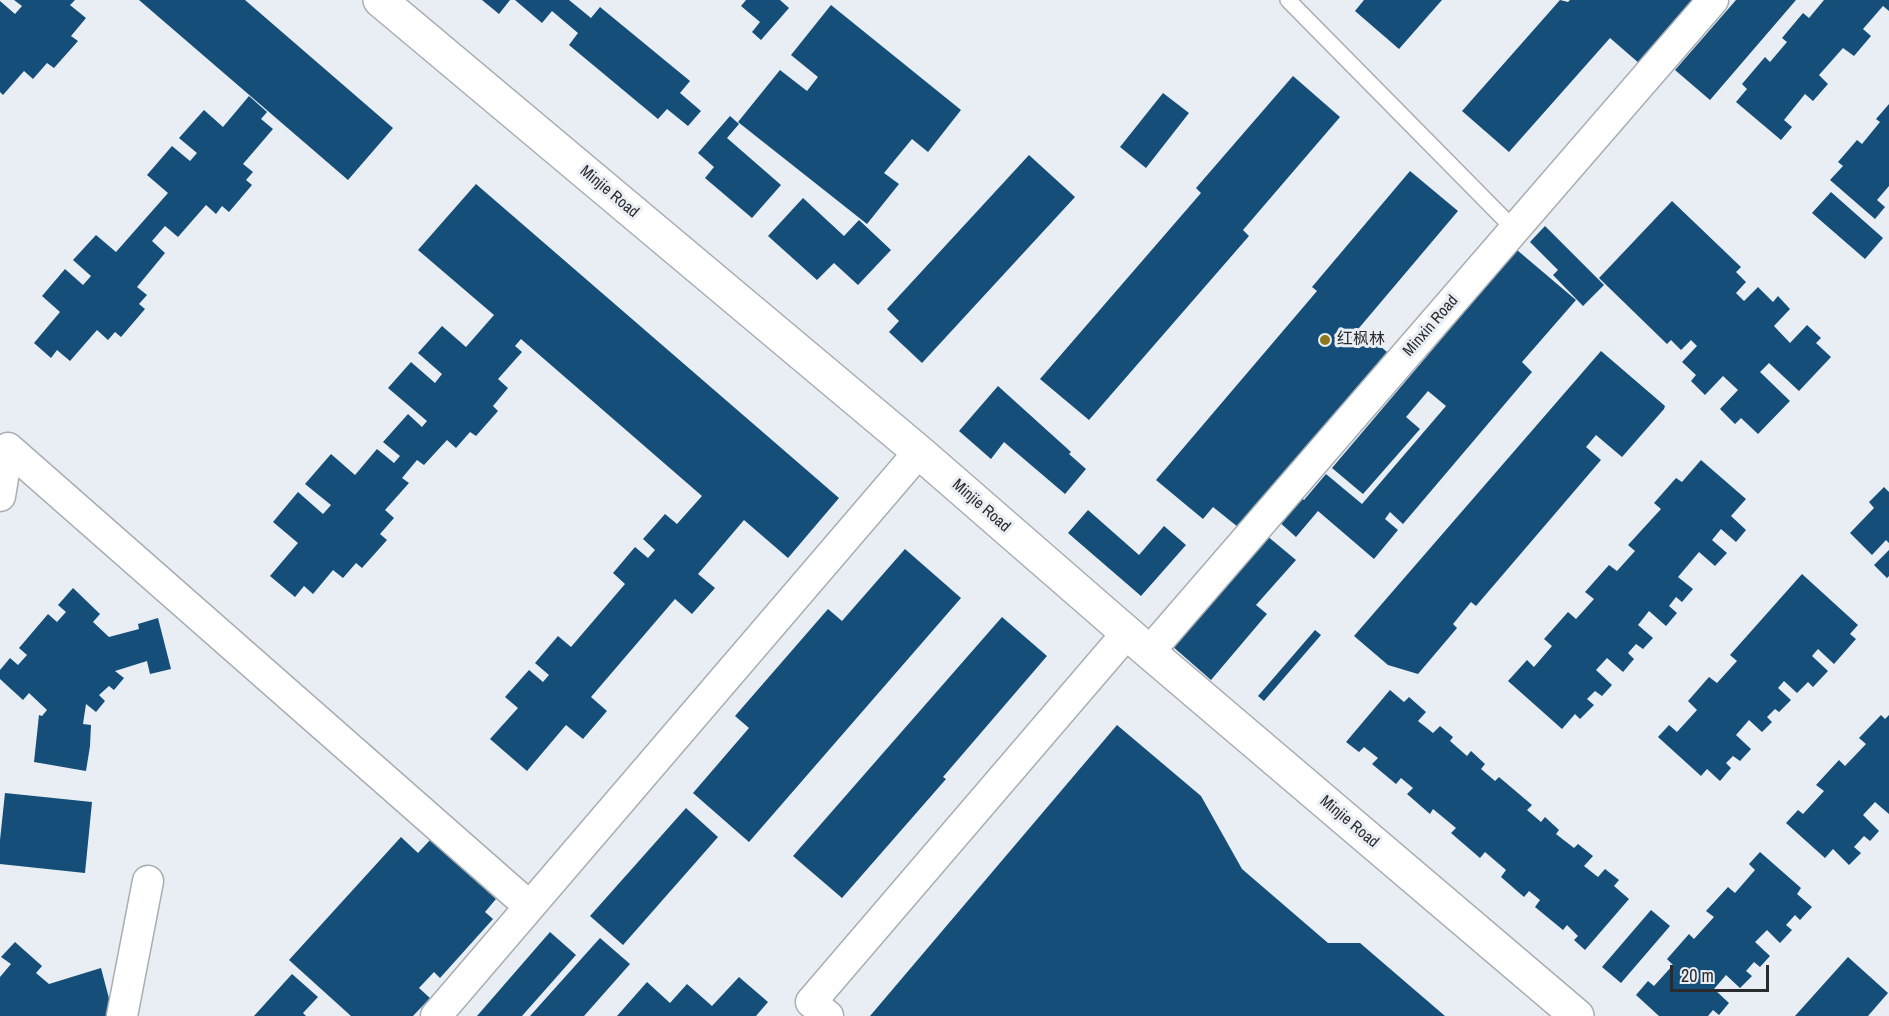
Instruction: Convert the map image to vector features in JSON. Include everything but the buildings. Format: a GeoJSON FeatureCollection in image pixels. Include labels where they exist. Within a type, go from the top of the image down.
{"type":"FeatureCollection","features":[{"type":"Feature","properties":{"kind":"street","name":"Minjie Road"},"geometry":{"type":"LineString","coordinates":[[380,0],[919,452],[1577,1016]]}},
{"type":"Feature","properties":{"kind":"street","name":"Minxin Road"},"geometry":{"type":"LineString","coordinates":[[812,1011],[1138,642],[1515,230],[1713,0]]}},
{"type":"Feature","properties":{"kind":"street"},"geometry":{"type":"LineString","coordinates":[[0,496],[8,448],[529,906]]}},
{"type":"Feature","properties":{"kind":"street"},"geometry":{"type":"LineString","coordinates":[[436,1016],[919,452]]}},
{"type":"Feature","properties":{"kind":"street"},"geometry":{"type":"LineString","coordinates":[[122,1016],[148,881]]}},
{"type":"Feature","properties":{"kind":"lane"},"geometry":{"type":"LineString","coordinates":[[1288,0],[1515,230]]}},
{"type":"Feature","properties":{"kind":"place","name":"红枫林"},"geometry":{"type":"Point","coordinates":[1325,340]}}]}
